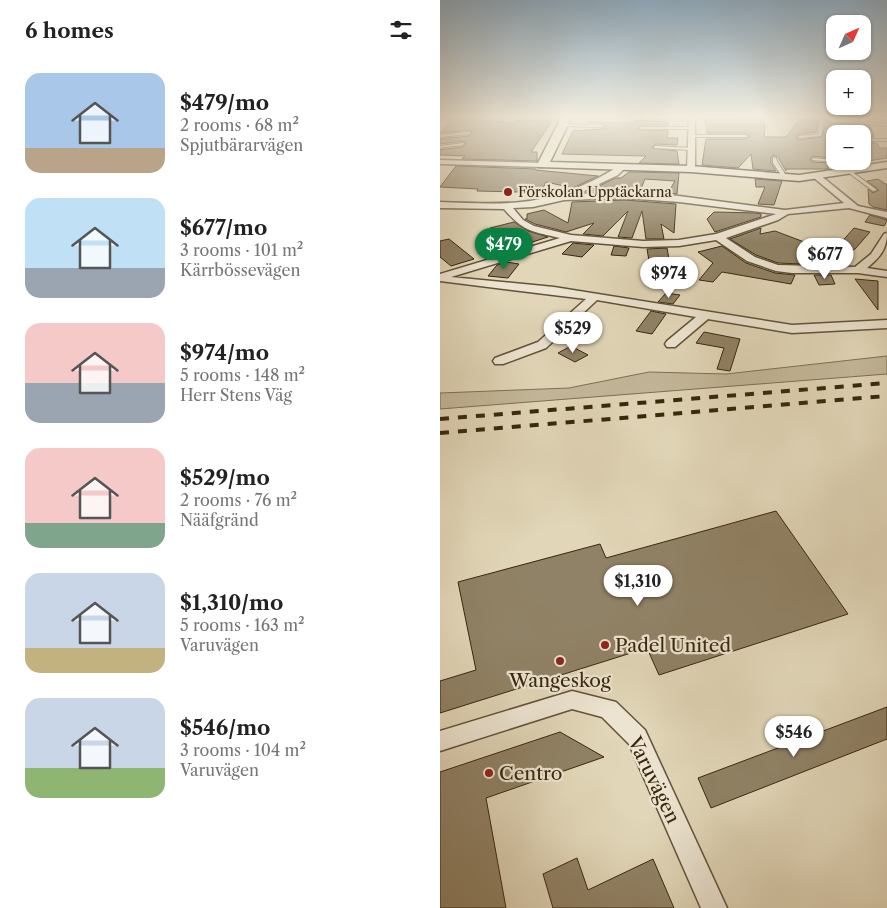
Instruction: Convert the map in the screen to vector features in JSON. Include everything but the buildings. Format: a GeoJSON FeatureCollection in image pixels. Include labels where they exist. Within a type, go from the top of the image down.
{"type":"FeatureCollection","features":[{"type":"Feature","properties":{"kind":"street"},"geometry":{"type":"LineString","coordinates":[[543,164],[546,158]]}},
{"type":"Feature","properties":{"kind":"street"},"geometry":{"type":"LineString","coordinates":[[691,158],[691,169]]}},
{"type":"Feature","properties":{"kind":"street"},"geometry":{"type":"LineString","coordinates":[[440,162],[691,169],[785,178],[817,177],[887,165]]}},
{"type":"Feature","properties":{"kind":"street"},"geometry":{"type":"LineString","coordinates":[[564,197],[615,173],[622,167]]}},
{"type":"Feature","properties":{"kind":"street"},"geometry":{"type":"LineString","coordinates":[[817,177],[855,208],[887,215]]}},
{"type":"Feature","properties":{"kind":"street"},"geometry":{"type":"LineString","coordinates":[[440,205],[507,207],[564,197],[625,195],[786,212],[850,205]]}},
{"type":"Feature","properties":{"kind":"street"},"geometry":{"type":"LineString","coordinates":[[507,207],[520,222],[531,228],[571,238],[643,244],[679,243],[718,237],[776,218],[786,212]]}},
{"type":"Feature","properties":{"kind":"street"},"geometry":{"type":"LineString","coordinates":[[858,270],[875,256],[887,236]]}},
{"type":"Feature","properties":{"kind":"street"},"geometry":{"type":"LineString","coordinates":[[718,237],[751,259],[776,268],[858,270],[887,274]]}},
{"type":"Feature","properties":{"kind":"street"},"geometry":{"type":"LineString","coordinates":[[440,277],[571,238]]}},
{"type":"Feature","properties":{"kind":"street"},"geometry":{"type":"LineString","coordinates":[[440,277],[595,296],[792,330],[887,324]]}},
{"type":"Feature","properties":{"kind":"street"},"geometry":{"type":"LineString","coordinates":[[499,361],[542,345],[595,296]]}},
{"type":"Feature","properties":{"kind":"street"},"geometry":{"type":"LineString","coordinates":[[671,344],[704,316]]}},
{"type":"Feature","properties":{"kind":"street","name":"Varuvägen"},"geometry":{"type":"LineString","coordinates":[[440,742],[572,700],[608,709],[637,737],[714,908]]}},
{"type":"Feature","properties":{"kind":"lane"},"geometry":{"type":"LineString","coordinates":[[774,158],[774,162],[783,172],[785,178]]}},
{"type":"Feature","properties":{"kind":"lane"},"geometry":{"type":"LineString","coordinates":[[813,159],[826,160]]}},
{"type":"Feature","properties":{"kind":"lane"},"geometry":{"type":"LineString","coordinates":[[847,172],[875,190]]}},
{"type":"Feature","properties":{"kind":"shaded area"},"geometry":{"type":"Polygon","coordinates":[[[887,356],[887,374],[440,409],[440,393],[569,388],[649,372],[726,374],[887,356]]]}},
{"type":"Feature","properties":{"kind":"railway"},"geometry":{"type":"LineString","coordinates":[[440,419],[887,383]]}},
{"type":"Feature","properties":{"kind":"railway"},"geometry":{"type":"LineString","coordinates":[[440,433],[887,396]]}},
{"type":"Feature","properties":{"kind":"place","name":"Förskolan Upptäckarna"},"geometry":{"type":"Point","coordinates":[508,192]}},
{"type":"Feature","properties":{"kind":"place","name":"Padel United"},"geometry":{"type":"Point","coordinates":[605,645]}},
{"type":"Feature","properties":{"kind":"place","name":"Wangeskog"},"geometry":{"type":"Point","coordinates":[560,661]}},
{"type":"Feature","properties":{"kind":"place","name":"Centro"},"geometry":{"type":"Point","coordinates":[489,773]}}]}
